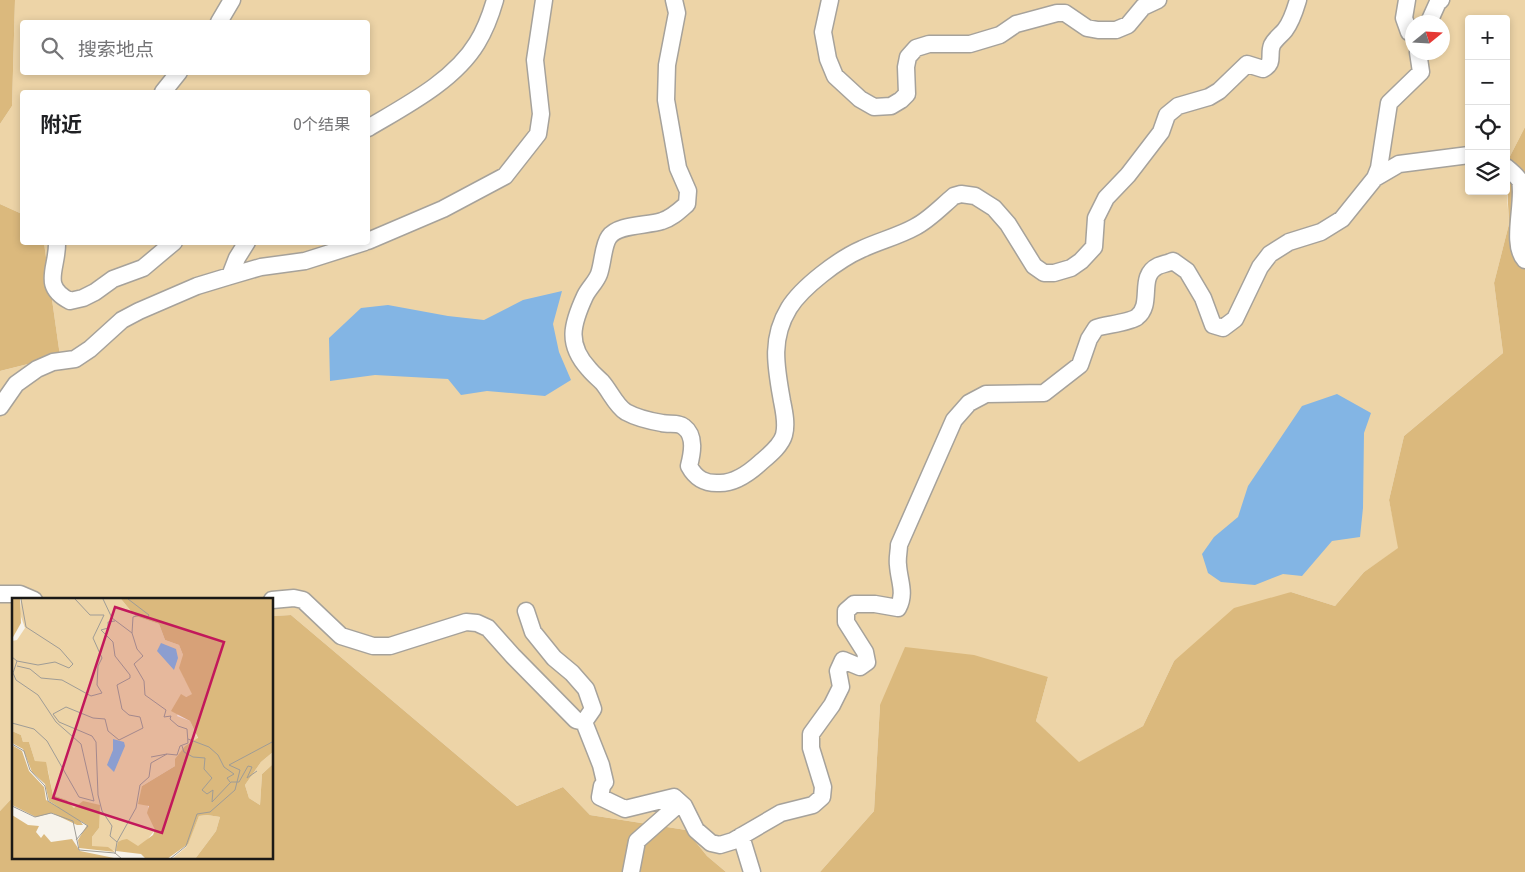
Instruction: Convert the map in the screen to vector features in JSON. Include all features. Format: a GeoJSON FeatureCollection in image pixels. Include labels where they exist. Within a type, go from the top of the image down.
{"type":"FeatureCollection","features":[{"type":"Feature","properties":{"kind":"lane"},"geometry":{"type":"LineString","coordinates":[[220,20],[232,0]]}},
{"type":"Feature","properties":{"kind":"lane"},"geometry":{"type":"LineString","coordinates":[[370,127],[405,106],[453,73],[477,44],[496,0]]}},
{"type":"Feature","properties":{"kind":"lane"},"geometry":{"type":"LineString","coordinates":[[370,240],[443,209],[505,176],[538,134],[541,114],[535,60],[544,0]]}},
{"type":"Feature","properties":{"kind":"lane"},"geometry":{"type":"LineString","coordinates":[[674,0],[677,13],[666,65],[666,100],[678,168],[688,191],[686,204],[675,215],[662,221],[617,230],[608,238],[599,275],[586,294],[575,320],[573,341],[580,357],[588,368],[602,382],[624,411],[641,419],[664,424],[677,424],[684,428],[691,437],[692,453],[689,466],[695,477],[713,484],[725,483],[749,473],[772,452],[784,435],[785,417],[777,374],[775,350],[780,328],[789,308],[807,288],[835,264],[861,249],[916,227],[954,196],[961,194],[975,196],[994,208],[1008,224],[1034,266],[1044,273],[1054,274],[1071,268],[1094,247],[1096,218],[1106,198],[1128,176],[1161,132],[1167,115],[1178,106],[1209,97],[1219,91],[1247,64],[1263,69],[1268,66],[1272,61],[1271,48],[1286,30],[1298,0]]}},
{"type":"Feature","properties":{"kind":"lane"},"geometry":{"type":"LineString","coordinates":[[830,0],[823,32],[828,60],[835,76],[860,99],[874,107],[891,106],[902,100],[906,94],[908,57],[916,48],[929,44],[970,44],[1000,35],[1016,24],[1057,13],[1066,13],[1087,28],[1116,30],[1128,25],[1143,7],[1158,0]]}},
{"type":"Feature","properties":{"kind":"lane"},"geometry":{"type":"LineString","coordinates":[[1405,21],[1408,0]]}},
{"type":"Feature","properties":{"kind":"lane"},"geometry":{"type":"LineString","coordinates":[[1432,15],[1438,2],[1441,0]]}},
{"type":"Feature","properties":{"kind":"lane"},"geometry":{"type":"LineString","coordinates":[[584,722],[601,765],[604,782],[600,797],[625,810],[674,797],[684,806],[696,830],[711,843],[720,845],[733,841],[781,813],[813,805],[822,797],[823,787],[811,748],[811,734],[832,706],[841,687],[838,671],[843,660],[860,667],[867,662],[865,652],[846,622],[846,611],[854,604],[875,604],[898,608],[902,601],[902,586],[898,565],[899,545],[954,420],[969,403],[986,394],[1044,394],[1080,366],[1089,339],[1096,328],[1136,318],[1146,302],[1146,283],[1151,271],[1158,266],[1173,261],[1187,272],[1203,298],[1213,325],[1223,328],[1235,319],[1260,267],[1270,254],[1289,242],[1321,232],[1342,219],[1375,178],[1379,168],[1390,103],[1421,72],[1419,60]]}},
{"type":"Feature","properties":{"kind":"lane"},"geometry":{"type":"LineString","coordinates":[[165,90],[177,75]]}},
{"type":"Feature","properties":{"kind":"lane"},"geometry":{"type":"LineString","coordinates":[[1375,178],[1399,164],[1465,156]]}},
{"type":"Feature","properties":{"kind":"lane"},"geometry":{"type":"LineString","coordinates":[[1510,171],[1520,180],[1525,194],[1520,234],[1522,256],[1525,260]]}},
{"type":"Feature","properties":{"kind":"lane"},"geometry":{"type":"LineString","coordinates":[[57,245],[52,282],[60,297],[70,301],[83,298],[113,279],[143,268],[170,245]]}},
{"type":"Feature","properties":{"kind":"lane"},"geometry":{"type":"LineString","coordinates":[[230,276],[237,258],[245,245]]}},
{"type":"Feature","properties":{"kind":"lane"},"geometry":{"type":"LineString","coordinates":[[0,407],[16,384],[36,368],[53,362],[75,359],[90,349],[122,320],[197,286],[261,267],[306,261],[357,245]]}},
{"type":"Feature","properties":{"kind":"lane"},"geometry":{"type":"LineString","coordinates":[[0,594],[20,594],[29,598]]}},
{"type":"Feature","properties":{"kind":"lane"},"geometry":{"type":"LineString","coordinates":[[274,600],[294,598],[302,600],[341,636],[373,646],[390,646],[466,622],[477,623],[488,628],[576,720],[584,722]]}},
{"type":"Feature","properties":{"kind":"lane"},"geometry":{"type":"LineString","coordinates":[[526,611],[533,632],[554,658],[586,688],[593,709],[584,722]]}},
{"type":"Feature","properties":{"kind":"lane"},"geometry":{"type":"LineString","coordinates":[[630,872],[637,841],[680,803]]}},
{"type":"Feature","properties":{"kind":"lane"},"geometry":{"type":"LineString","coordinates":[[741,836],[752,872]]}},
{"type":"Feature","properties":{"kind":"shaded area"},"geometry":{"type":"Polygon","coordinates":[[[0,0],[15,0],[12,106],[0,124],[0,0]]]}},
{"type":"Feature","properties":{"kind":"shaded area"},"geometry":{"type":"Polygon","coordinates":[[[15,0],[1525,0],[1525,127],[1510,156],[1510,15],[1465,15],[1465,195],[1507,195],[1509,224],[1494,283],[1503,353],[1404,436],[1389,500],[1399,548],[1364,572],[1335,606],[1291,592],[1174,661],[1143,726],[1079,763],[1036,721],[1048,677],[880,705],[874,811],[820,872],[726,872],[707,856],[686,830],[590,815],[563,787],[517,806],[291,615],[274,616],[274,598],[12,598],[12,798],[0,811],[0,371],[60,356],[44,245],[370,245],[370,90],[20,90],[20,213],[0,204],[0,124],[12,106],[15,0]]]}},
{"type":"Feature","properties":{"kind":"shaded area"},"geometry":{"type":"Polygon","coordinates":[[[1525,127],[1525,872],[820,872],[874,811],[880,705],[905,647],[974,655],[1048,677],[1036,721],[1079,762],[1143,726],[1174,661],[1234,608],[1291,592],[1335,606],[1364,572],[1398,548],[1389,500],[1404,436],[1503,353],[1494,283],[1509,224],[1508,195],[1510,195],[1510,156],[1525,127]]]}},
{"type":"Feature","properties":{"kind":"shaded area"},"geometry":{"type":"Polygon","coordinates":[[[0,204],[20,213],[20,245],[44,245],[60,356],[0,371],[0,204]]]}},
{"type":"Feature","properties":{"kind":"shaded area"},"geometry":{"type":"Polygon","coordinates":[[[291,615],[517,806],[563,787],[590,815],[686,830],[707,856],[726,872],[0,872],[0,811],[12,798],[12,860],[274,860],[274,616],[291,615]]]}},
{"type":"Feature","properties":{"kind":"water"},"geometry":{"type":"Polygon","coordinates":[[[562,291],[553,324],[559,352],[571,380],[545,396],[487,391],[461,395],[448,379],[375,375],[330,381],[329,338],[361,308],[388,305],[448,316],[484,320],[523,300],[562,291]]]}},
{"type":"Feature","properties":{"kind":"water"},"geometry":{"type":"Polygon","coordinates":[[[1337,394],[1371,413],[1364,433],[1363,508],[1360,537],[1332,541],[1302,576],[1283,574],[1255,585],[1221,582],[1208,573],[1202,554],[1214,537],[1238,517],[1248,486],[1302,406],[1337,394]]]}}]}
